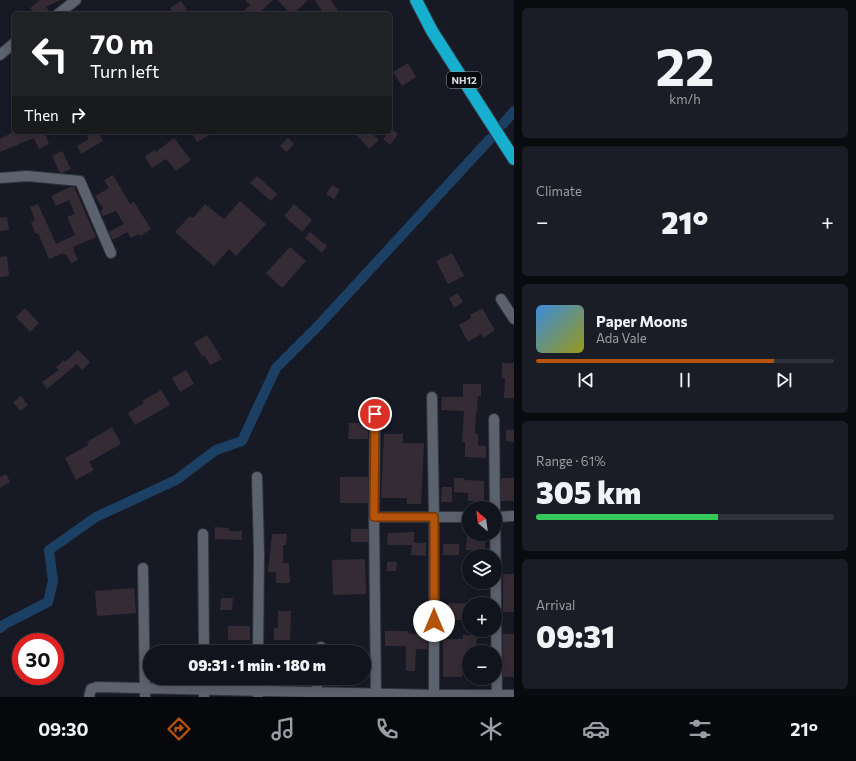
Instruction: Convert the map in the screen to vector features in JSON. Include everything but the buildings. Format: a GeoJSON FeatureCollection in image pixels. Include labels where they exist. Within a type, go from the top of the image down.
{"type":"FeatureCollection","features":[{"type":"Feature","properties":{"kind":"highway","name":"NH12"},"geometry":{"type":"LineString","coordinates":[[416,0],[432,31],[514,160]]}},
{"type":"Feature","properties":{"kind":"street"},"geometry":{"type":"LineString","coordinates":[[61,12],[76,0]]}},
{"type":"Feature","properties":{"kind":"street"},"geometry":{"type":"LineString","coordinates":[[0,55],[12,45]]}},
{"type":"Feature","properties":{"kind":"street"},"geometry":{"type":"LineString","coordinates":[[0,178],[26,176],[80,181],[110,253]]}},
{"type":"Feature","properties":{"kind":"street"},"geometry":{"type":"LineString","coordinates":[[501,299],[514,319]]}},
{"type":"Feature","properties":{"kind":"street"},"geometry":{"type":"LineString","coordinates":[[432,397],[434,696]]}},
{"type":"Feature","properties":{"kind":"street"},"geometry":{"type":"LineString","coordinates":[[375,414],[374,517],[376,696]]}},
{"type":"Feature","properties":{"kind":"street"},"geometry":{"type":"LineString","coordinates":[[494,419],[495,501]]}},
{"type":"Feature","properties":{"kind":"street"},"geometry":{"type":"LineString","coordinates":[[258,477],[258,645]]}},
{"type":"Feature","properties":{"kind":"street"},"geometry":{"type":"LineString","coordinates":[[502,517],[514,516]]}},
{"type":"Feature","properties":{"kind":"street"},"geometry":{"type":"LineString","coordinates":[[374,517],[462,517]]}},
{"type":"Feature","properties":{"kind":"street"},"geometry":{"type":"LineString","coordinates":[[203,534],[204,645]]}},
{"type":"Feature","properties":{"kind":"street"},"geometry":{"type":"LineString","coordinates":[[495,541],[497,696]]}},
{"type":"Feature","properties":{"kind":"street"},"geometry":{"type":"LineString","coordinates":[[143,568],[145,693]]}},
{"type":"Feature","properties":{"kind":"street"},"geometry":{"type":"LineString","coordinates":[[316,693],[317,685]]}},
{"type":"Feature","properties":{"kind":"street"},"geometry":{"type":"LineString","coordinates":[[89,697],[91,689],[98,687],[145,693],[316,693],[376,696],[514,695]]}},
{"type":"Feature","properties":{"kind":"waterway"},"geometry":{"type":"LineString","coordinates":[[503,124],[514,111]]}},
{"type":"Feature","properties":{"kind":"waterway"},"geometry":{"type":"LineString","coordinates":[[0,628],[48,602],[53,581],[49,550],[96,517],[176,480],[216,450],[242,441],[276,368],[319,325],[490,139]]}},
{"type":"Feature","properties":{"kind":"route"},"geometry":{"type":"LineString","coordinates":[[375,414],[374,517],[434,517],[434,621]]}}]}
